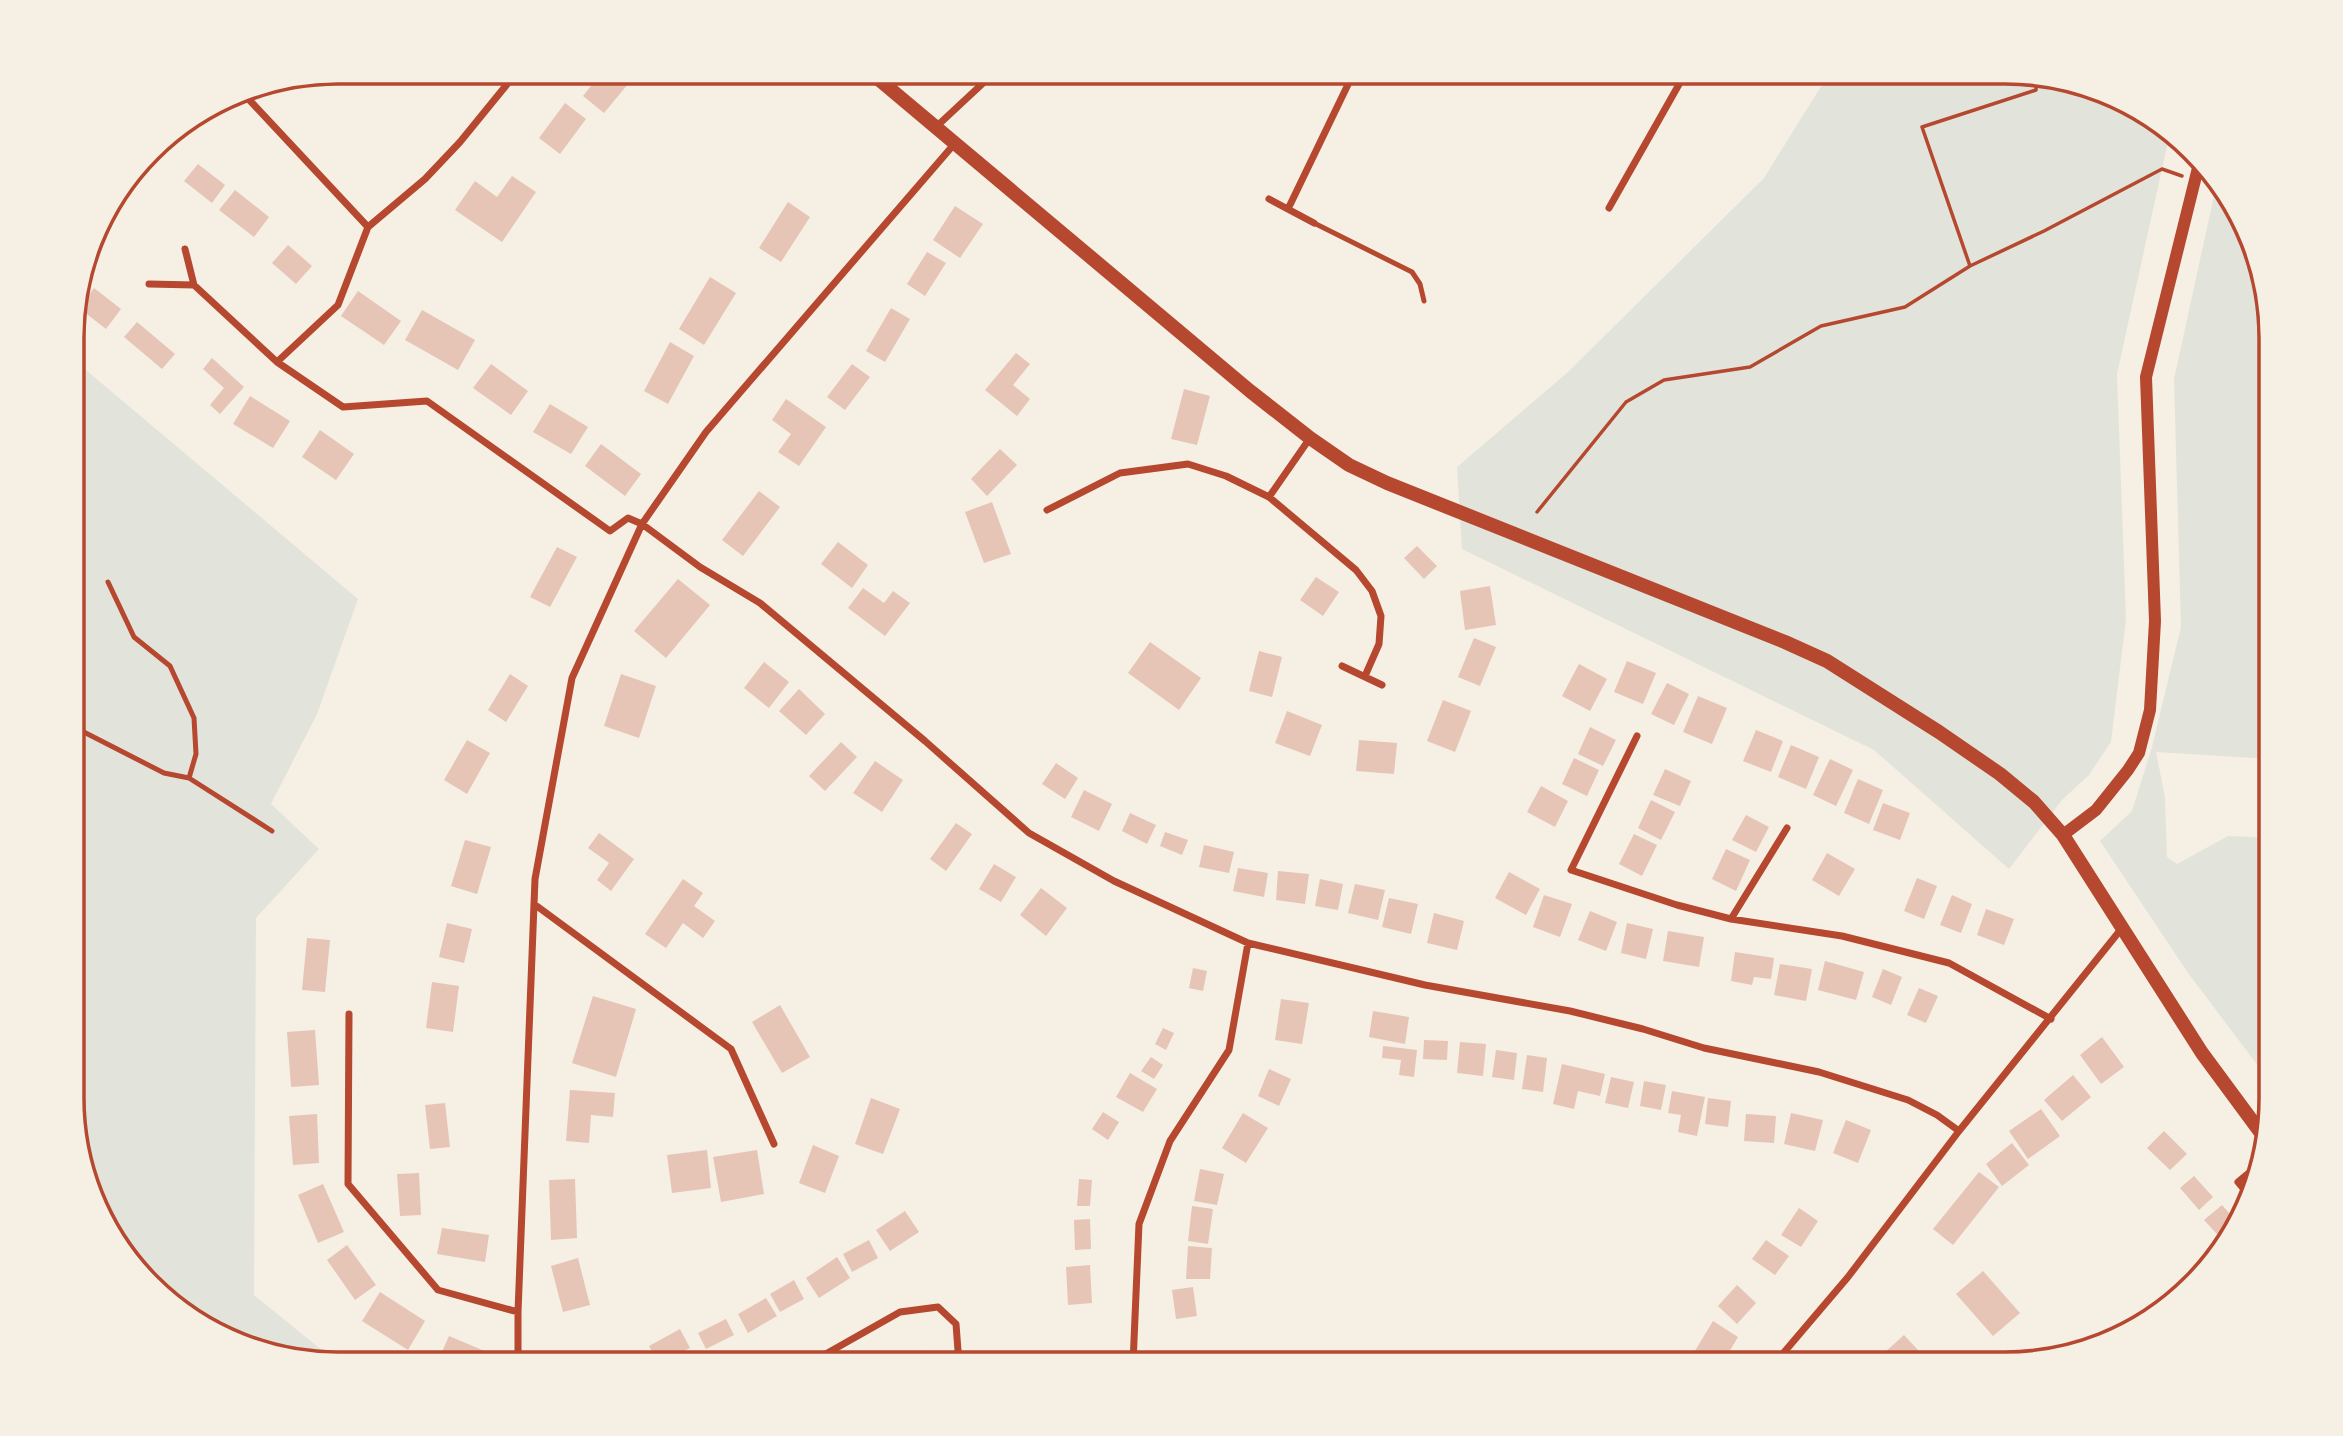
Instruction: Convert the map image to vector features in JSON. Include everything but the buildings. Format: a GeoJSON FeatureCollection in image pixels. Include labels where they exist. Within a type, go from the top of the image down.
{"type":"FeatureCollection","features":[{"type":"Feature","properties":{"kind":"main road"},"geometry":{"type":"LineString","coordinates":[[885,84],[1240,383],[1310,439],[1349,465],[1387,483],[1785,642],[1827,662],[1939,732],[2000,774],[2034,802],[2063,835],[2202,1053],[2257,1128]]}},
{"type":"Feature","properties":{"kind":"street"},"geometry":{"type":"LineString","coordinates":[[277,362],[338,306],[368,227],[425,179],[460,142],[507,84]]}},
{"type":"Feature","properties":{"kind":"street"},"geometry":{"type":"LineString","coordinates":[[937,126],[982,84]]}},
{"type":"Feature","properties":{"kind":"street"},"geometry":{"type":"LineString","coordinates":[[1288,209],[1348,84]]}},
{"type":"Feature","properties":{"kind":"street"},"geometry":{"type":"LineString","coordinates":[[1609,208],[1679,84]]}},
{"type":"Feature","properties":{"kind":"street"},"geometry":{"type":"LineString","coordinates":[[249,100],[368,227]]}},
{"type":"Feature","properties":{"kind":"street"},"geometry":{"type":"LineString","coordinates":[[518,1352],[535,879],[572,678],[642,524],[706,432],[956,142]]}},
{"type":"Feature","properties":{"kind":"street"},"geometry":{"type":"LineString","coordinates":[[2063,835],[2096,810],[2129,770],[2139,753],[2150,710],[2155,621],[2146,377],[2197,171]]}},
{"type":"Feature","properties":{"kind":"street"},"geometry":{"type":"LineString","coordinates":[[1269,199],[1314,223]]}},
{"type":"Feature","properties":{"kind":"street"},"geometry":{"type":"LineString","coordinates":[[185,249],[194,285],[277,362],[343,407],[427,401],[610,531],[628,518],[642,524],[700,567],[760,603],[925,741],[1029,833],[1114,881],[1248,943],[1425,985],[1570,1012],[1643,1029],[1704,1048],[1819,1072],[1908,1100],[1937,1115],[1959,1131]]}},
{"type":"Feature","properties":{"kind":"street"},"geometry":{"type":"LineString","coordinates":[[149,284],[194,285]]}},
{"type":"Feature","properties":{"kind":"street"},"geometry":{"type":"LineString","coordinates":[[1269,497],[1310,439]]}},
{"type":"Feature","properties":{"kind":"street"},"geometry":{"type":"LineString","coordinates":[[1047,510],[1120,473],[1188,464],[1226,477],[1269,497],[1356,570],[1372,591],[1381,616],[1379,644],[1365,676]]}},
{"type":"Feature","properties":{"kind":"street"},"geometry":{"type":"LineString","coordinates":[[1342,666],[1382,685]]}},
{"type":"Feature","properties":{"kind":"street"},"geometry":{"type":"LineString","coordinates":[[1637,736],[1571,870],[1677,905],[1731,919],[1842,936],[1949,963],[2051,1019]]}},
{"type":"Feature","properties":{"kind":"street"},"geometry":{"type":"LineString","coordinates":[[1731,919],[1787,828]]}},
{"type":"Feature","properties":{"kind":"street"},"geometry":{"type":"LineString","coordinates":[[534,904],[731,1049],[774,1144]]}},
{"type":"Feature","properties":{"kind":"street"},"geometry":{"type":"LineString","coordinates":[[1784,1352],[1848,1278],[1959,1131],[2123,928]]}},
{"type":"Feature","properties":{"kind":"street"},"geometry":{"type":"LineString","coordinates":[[1134,1352],[1139,1224],[1170,1141],[1229,1050],[1248,943]]}},
{"type":"Feature","properties":{"kind":"street"},"geometry":{"type":"LineString","coordinates":[[349,1014],[348,1184],[438,1290],[518,1312]]}},
{"type":"Feature","properties":{"kind":"street"},"geometry":{"type":"LineString","coordinates":[[2243,1188],[2238,1182],[2247,1174]]}},
{"type":"Feature","properties":{"kind":"street"},"geometry":{"type":"LineString","coordinates":[[829,1352],[900,1312],[938,1307],[956,1324],[958,1352]]}},
{"type":"Feature","properties":{"kind":"lane"},"geometry":{"type":"LineString","coordinates":[[1314,223],[1412,272],[1420,284],[1424,301]]}},
{"type":"Feature","properties":{"kind":"lane"},"geometry":{"type":"LineString","coordinates":[[108,582],[134,637],[170,666],[194,718],[196,754],[189,778]]}},
{"type":"Feature","properties":{"kind":"lane"},"geometry":{"type":"LineString","coordinates":[[84,732],[164,773],[189,778],[272,831]]}},
{"type":"Feature","properties":{"kind":"path"},"geometry":{"type":"LineString","coordinates":[[1970,266],[1922,127],[2036,90],[2036,86]]}},
{"type":"Feature","properties":{"kind":"path"},"geometry":{"type":"LineString","coordinates":[[1537,512],[1626,402],[1664,380],[1750,367],[1821,326],[1905,307],[1970,266],[2044,231],[2162,169],[2193,180]]}},
{"type":"Feature","properties":{"kind":"shaded area"},"geometry":{"type":"Polygon","coordinates":[[[1823,84],[2039,86],[2087,97],[2118,110],[2168,143],[2117,374],[2126,619],[2111,742],[2089,775],[2062,800],[2009,869],[1874,750],[1462,549],[1457,467],[1568,372],[1764,178],[1823,84]]]}},
{"type":"Feature","properties":{"kind":"shaded area"},"geometry":{"type":"Polygon","coordinates":[[[2214,194],[2233,225],[2246,256],[2257,304],[2259,758],[2156,752],[2165,797],[2167,857],[2177,864],[2228,836],[2259,837],[2259,1067],[2188,973],[2100,841],[2132,811],[2152,747],[2181,627],[2174,379],[2214,194]]]}},
{"type":"Feature","properties":{"kind":"shaded area"},"geometry":{"type":"Polygon","coordinates":[[[84,368],[358,599],[317,714],[271,804],[319,849],[256,918],[254,1295],[323,1351],[304,1350],[256,1339],[225,1326],[183,1300],[158,1278],[136,1253],[110,1211],[97,1180],[86,1132],[84,368]]]}}]}
